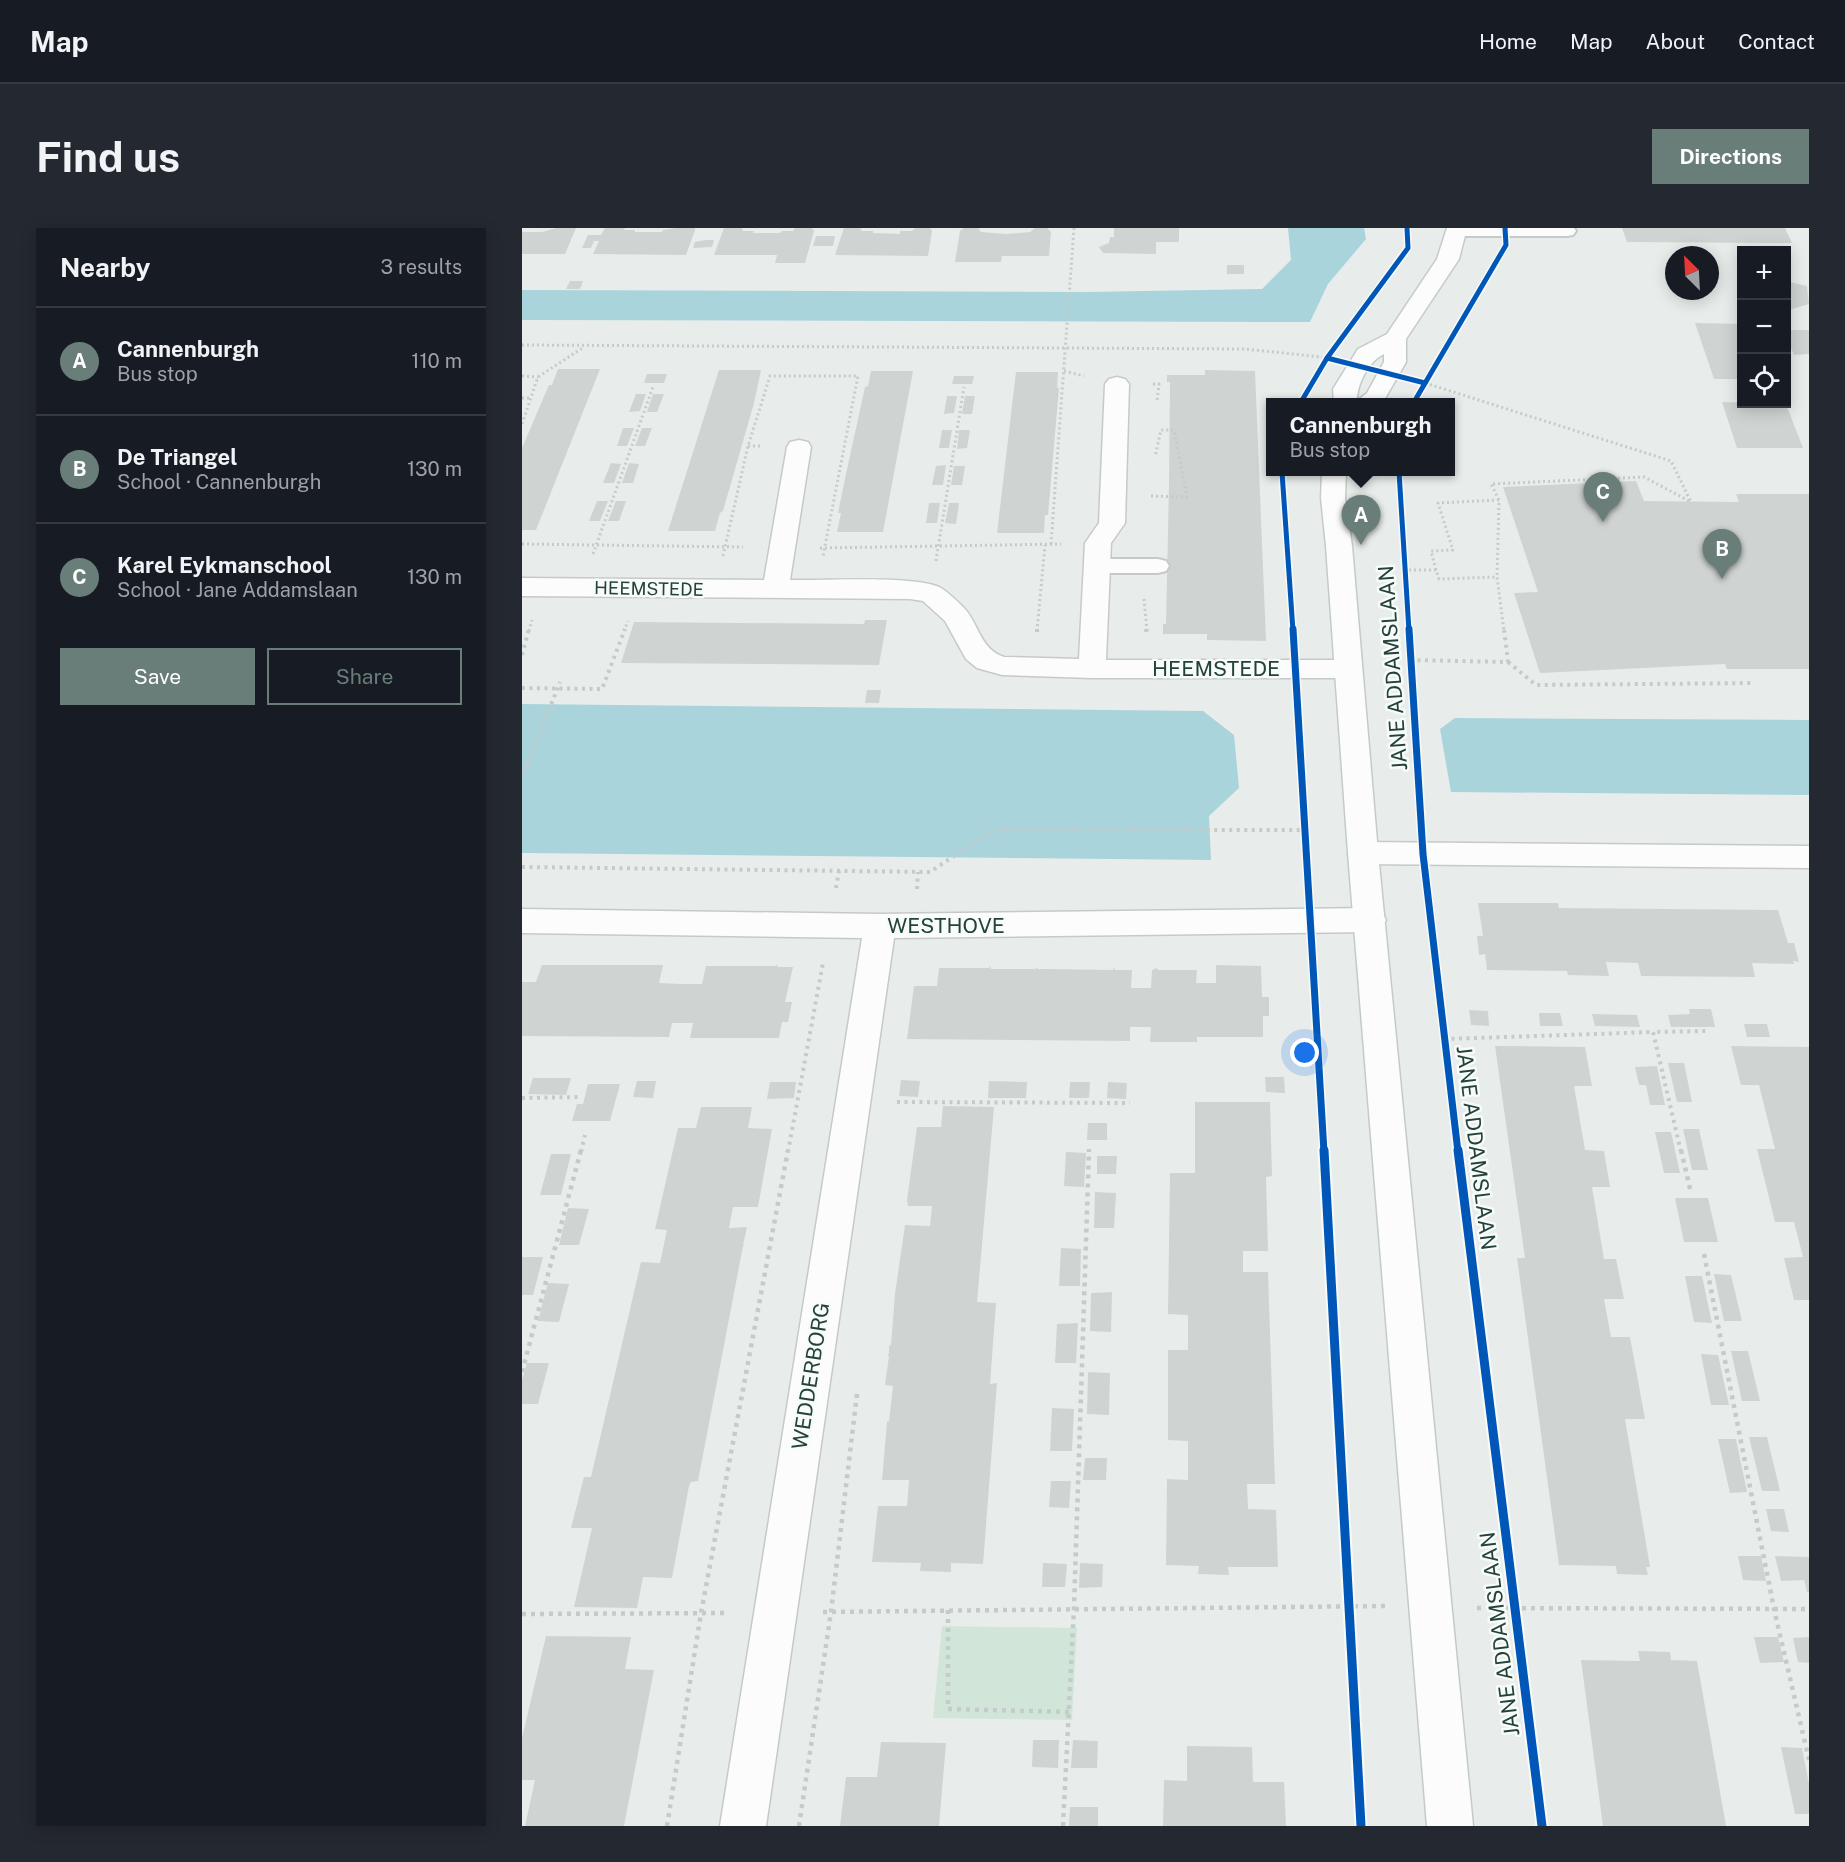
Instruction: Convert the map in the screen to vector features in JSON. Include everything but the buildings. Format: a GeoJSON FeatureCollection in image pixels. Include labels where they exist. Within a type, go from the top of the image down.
{"type":"FeatureCollection","features":[{"type":"Feature","properties":{"kind":"street"},"geometry":{"type":"LineString","coordinates":[[1345,398],[1345,389],[1366,354],[1395,339],[1448,259],[1457,230]]}},
{"type":"Feature","properties":{"kind":"street"},"geometry":{"type":"LineString","coordinates":[[1374,398],[1395,362],[1395,339]]}},
{"type":"Feature","properties":{"kind":"street"},"geometry":{"type":"LineString","coordinates":[[1092,669],[1098,543],[1112,523],[1117,384]]}},
{"type":"Feature","properties":{"kind":"street"},"geometry":{"type":"LineString","coordinates":[[776,590],[799,447]]}},
{"type":"Feature","properties":{"kind":"street"},"geometry":{"type":"LineString","coordinates":[[1334,476],[1333,498],[1340,546],[1363,853],[1450,1826]]}},
{"type":"Feature","properties":{"kind":"street","name":"HEEMSTEDE"},"geometry":{"type":"LineString","coordinates":[[522,587],[910,590],[931,594],[955,615],[976,652],[987,661],[1002,666],[1092,669],[1348,669]]}},
{"type":"Feature","properties":{"kind":"street"},"geometry":{"type":"LineString","coordinates":[[1363,853],[1809,857]]}},
{"type":"Feature","properties":{"kind":"street","name":"WESTHOVE"},"geometry":{"type":"LineString","coordinates":[[522,921],[880,926],[1370,920]]}},
{"type":"Feature","properties":{"kind":"street","name":"WEDDERBORG"},"geometry":{"type":"LineString","coordinates":[[743,1826],[880,926]]}},
{"type":"Feature","properties":{"kind":"lane"},"geometry":{"type":"LineString","coordinates":[[1457,230],[1567,231]]}},
{"type":"Feature","properties":{"kind":"lane"},"geometry":{"type":"LineString","coordinates":[[1096,566],[1158,566]]}},
{"type":"Feature","properties":{"kind":"path"},"geometry":{"type":"LineString","coordinates":[[1051,545],[1074,228]]}},
{"type":"Feature","properties":{"kind":"path"},"geometry":{"type":"LineString","coordinates":[[522,345],[1066,346],[1244,349],[1327,358]]}},
{"type":"Feature","properties":{"kind":"path"},"geometry":{"type":"LineString","coordinates":[[522,376],[538,377],[586,346]]}},
{"type":"Feature","properties":{"kind":"path"},"geometry":{"type":"LineString","coordinates":[[1322,366],[1334,349]]}},
{"type":"Feature","properties":{"kind":"path"},"geometry":{"type":"LineString","coordinates":[[1420,393],[1430,373]]}},
{"type":"Feature","properties":{"kind":"path"},"geometry":{"type":"LineString","coordinates":[[1389,374],[1425,383],[1671,461],[1690,502],[1644,477],[1491,484],[1499,500],[1497,578],[1508,662]]}},
{"type":"Feature","properties":{"kind":"path"},"geometry":{"type":"LineString","coordinates":[[522,424],[538,377]]}},
{"type":"Feature","properties":{"kind":"path"},"geometry":{"type":"LineString","coordinates":[[580,588],[653,387]]}},
{"type":"Feature","properties":{"kind":"path"},"geometry":{"type":"LineString","coordinates":[[939,546],[964,387]]}},
{"type":"Feature","properties":{"kind":"path"},"geometry":{"type":"LineString","coordinates":[[522,398],[531,398]]}},
{"type":"Feature","properties":{"kind":"path"},"geometry":{"type":"LineString","coordinates":[[1147,496],[1187,497],[1174,430],[1161,430],[1154,463]]}},
{"type":"Feature","properties":{"kind":"path"},"geometry":{"type":"LineString","coordinates":[[1497,578],[1439,579],[1431,551],[1453,550],[1438,503],[1499,500]]}},
{"type":"Feature","properties":{"kind":"path"},"geometry":{"type":"LineString","coordinates":[[1034,668],[1045,545]]}},
{"type":"Feature","properties":{"kind":"path"},"geometry":{"type":"LineString","coordinates":[[1404,570],[1436,570]]}},
{"type":"Feature","properties":{"kind":"path"},"geometry":{"type":"LineString","coordinates":[[522,688],[602,689],[640,588]]}},
{"type":"Feature","properties":{"kind":"path"},"geometry":{"type":"LineString","coordinates":[[1410,660],[1508,662],[1536,685],[1754,683]]}},
{"type":"Feature","properties":{"kind":"path"},"geometry":{"type":"LineString","coordinates":[[524,771],[560,682]]}},
{"type":"Feature","properties":{"kind":"path"},"geometry":{"type":"LineString","coordinates":[[1305,818],[1307,841]]}},
{"type":"Feature","properties":{"kind":"path"},"geometry":{"type":"LineString","coordinates":[[522,867],[930,872],[993,831],[1306,830]]}},
{"type":"Feature","properties":{"kind":"path"},"geometry":{"type":"LineString","coordinates":[[667,1826],[700,1613],[830,926]]}},
{"type":"Feature","properties":{"kind":"path"},"geometry":{"type":"LineString","coordinates":[[1444,1039],[1709,1031]]}},
{"type":"Feature","properties":{"kind":"path"},"geometry":{"type":"LineString","coordinates":[[1653,1032],[1691,1193]]}},
{"type":"Feature","properties":{"kind":"path"},"geometry":{"type":"LineString","coordinates":[[522,1098],[578,1097]]}},
{"type":"Feature","properties":{"kind":"path"},"geometry":{"type":"LineString","coordinates":[[853,1102],[1130,1102]]}},
{"type":"Feature","properties":{"kind":"path"},"geometry":{"type":"LineString","coordinates":[[522,1372],[585,1135]]}},
{"type":"Feature","properties":{"kind":"path"},"geometry":{"type":"LineString","coordinates":[[1063,1826],[1074,1608],[1089,1149]]}},
{"type":"Feature","properties":{"kind":"path"},"geometry":{"type":"LineString","coordinates":[[1704,1254],[1774,1610],[1809,1760]]}},
{"type":"Feature","properties":{"kind":"path"},"geometry":{"type":"LineString","coordinates":[[1348,1593],[1349,1617]]}},
{"type":"Feature","properties":{"kind":"path"},"geometry":{"type":"LineString","coordinates":[[522,1614],[1349,1605],[1515,1610],[1809,1609]]}},
{"type":"Feature","properties":{"kind":"path"},"geometry":{"type":"LineString","coordinates":[[948,1610],[948,1709],[1069,1712]]}},
{"type":"Feature","properties":{"kind":"green space"},"geometry":{"type":"Polygon","coordinates":[[[942,1626],[1077,1628],[1072,1720],[933,1718],[942,1626]]]}},
{"type":"Feature","properties":{"kind":"water"},"geometry":{"type":"Polygon","coordinates":[[[1288,228],[1364,228],[1366,239],[1328,284],[1310,322],[522,320],[522,290],[1087,292],[1262,289],[1291,260],[1288,228]]]}},
{"type":"Feature","properties":{"kind":"water"},"geometry":{"type":"Polygon","coordinates":[[[522,704],[1203,711],[1234,735],[1239,788],[1209,816],[1211,860],[522,853],[522,704]]]}},
{"type":"Feature","properties":{"kind":"water"},"geometry":{"type":"Polygon","coordinates":[[[1455,718],[1809,720],[1809,795],[1451,792],[1440,729],[1455,718]]]}},
{"type":"Feature","properties":{"kind":"cycle path"},"geometry":{"type":"LineString","coordinates":[[1303,398],[1327,358],[1408,248],[1407,228]]}},
{"type":"Feature","properties":{"kind":"cycle path"},"geometry":{"type":"LineString","coordinates":[[1416,398],[1506,245],[1505,228]]}},
{"type":"Feature","properties":{"kind":"cycle path"},"geometry":{"type":"LineString","coordinates":[[1327,358],[1425,383]]}},
{"type":"Feature","properties":{"kind":"cycle path"},"geometry":{"type":"LineString","coordinates":[[1282,476],[1306,830],[1361,1826]]}},
{"type":"Feature","properties":{"kind":"cycle path","name":"JANE ADDAMSLAAN"},"geometry":{"type":"LineString","coordinates":[[1399,476],[1423,854],[1430,924],[1542,1826]]}},
{"type":"Feature","properties":{"kind":"place","name":"Karel Eykmanschool"},"geometry":{"type":"Point","coordinates":[1603,522]}},
{"type":"Feature","properties":{"kind":"place","name":"Cannenburgh"},"geometry":{"type":"Point","coordinates":[1361,545]}},
{"type":"Feature","properties":{"kind":"place","name":"De Triangel"},"geometry":{"type":"Point","coordinates":[1722,579]}}]}
